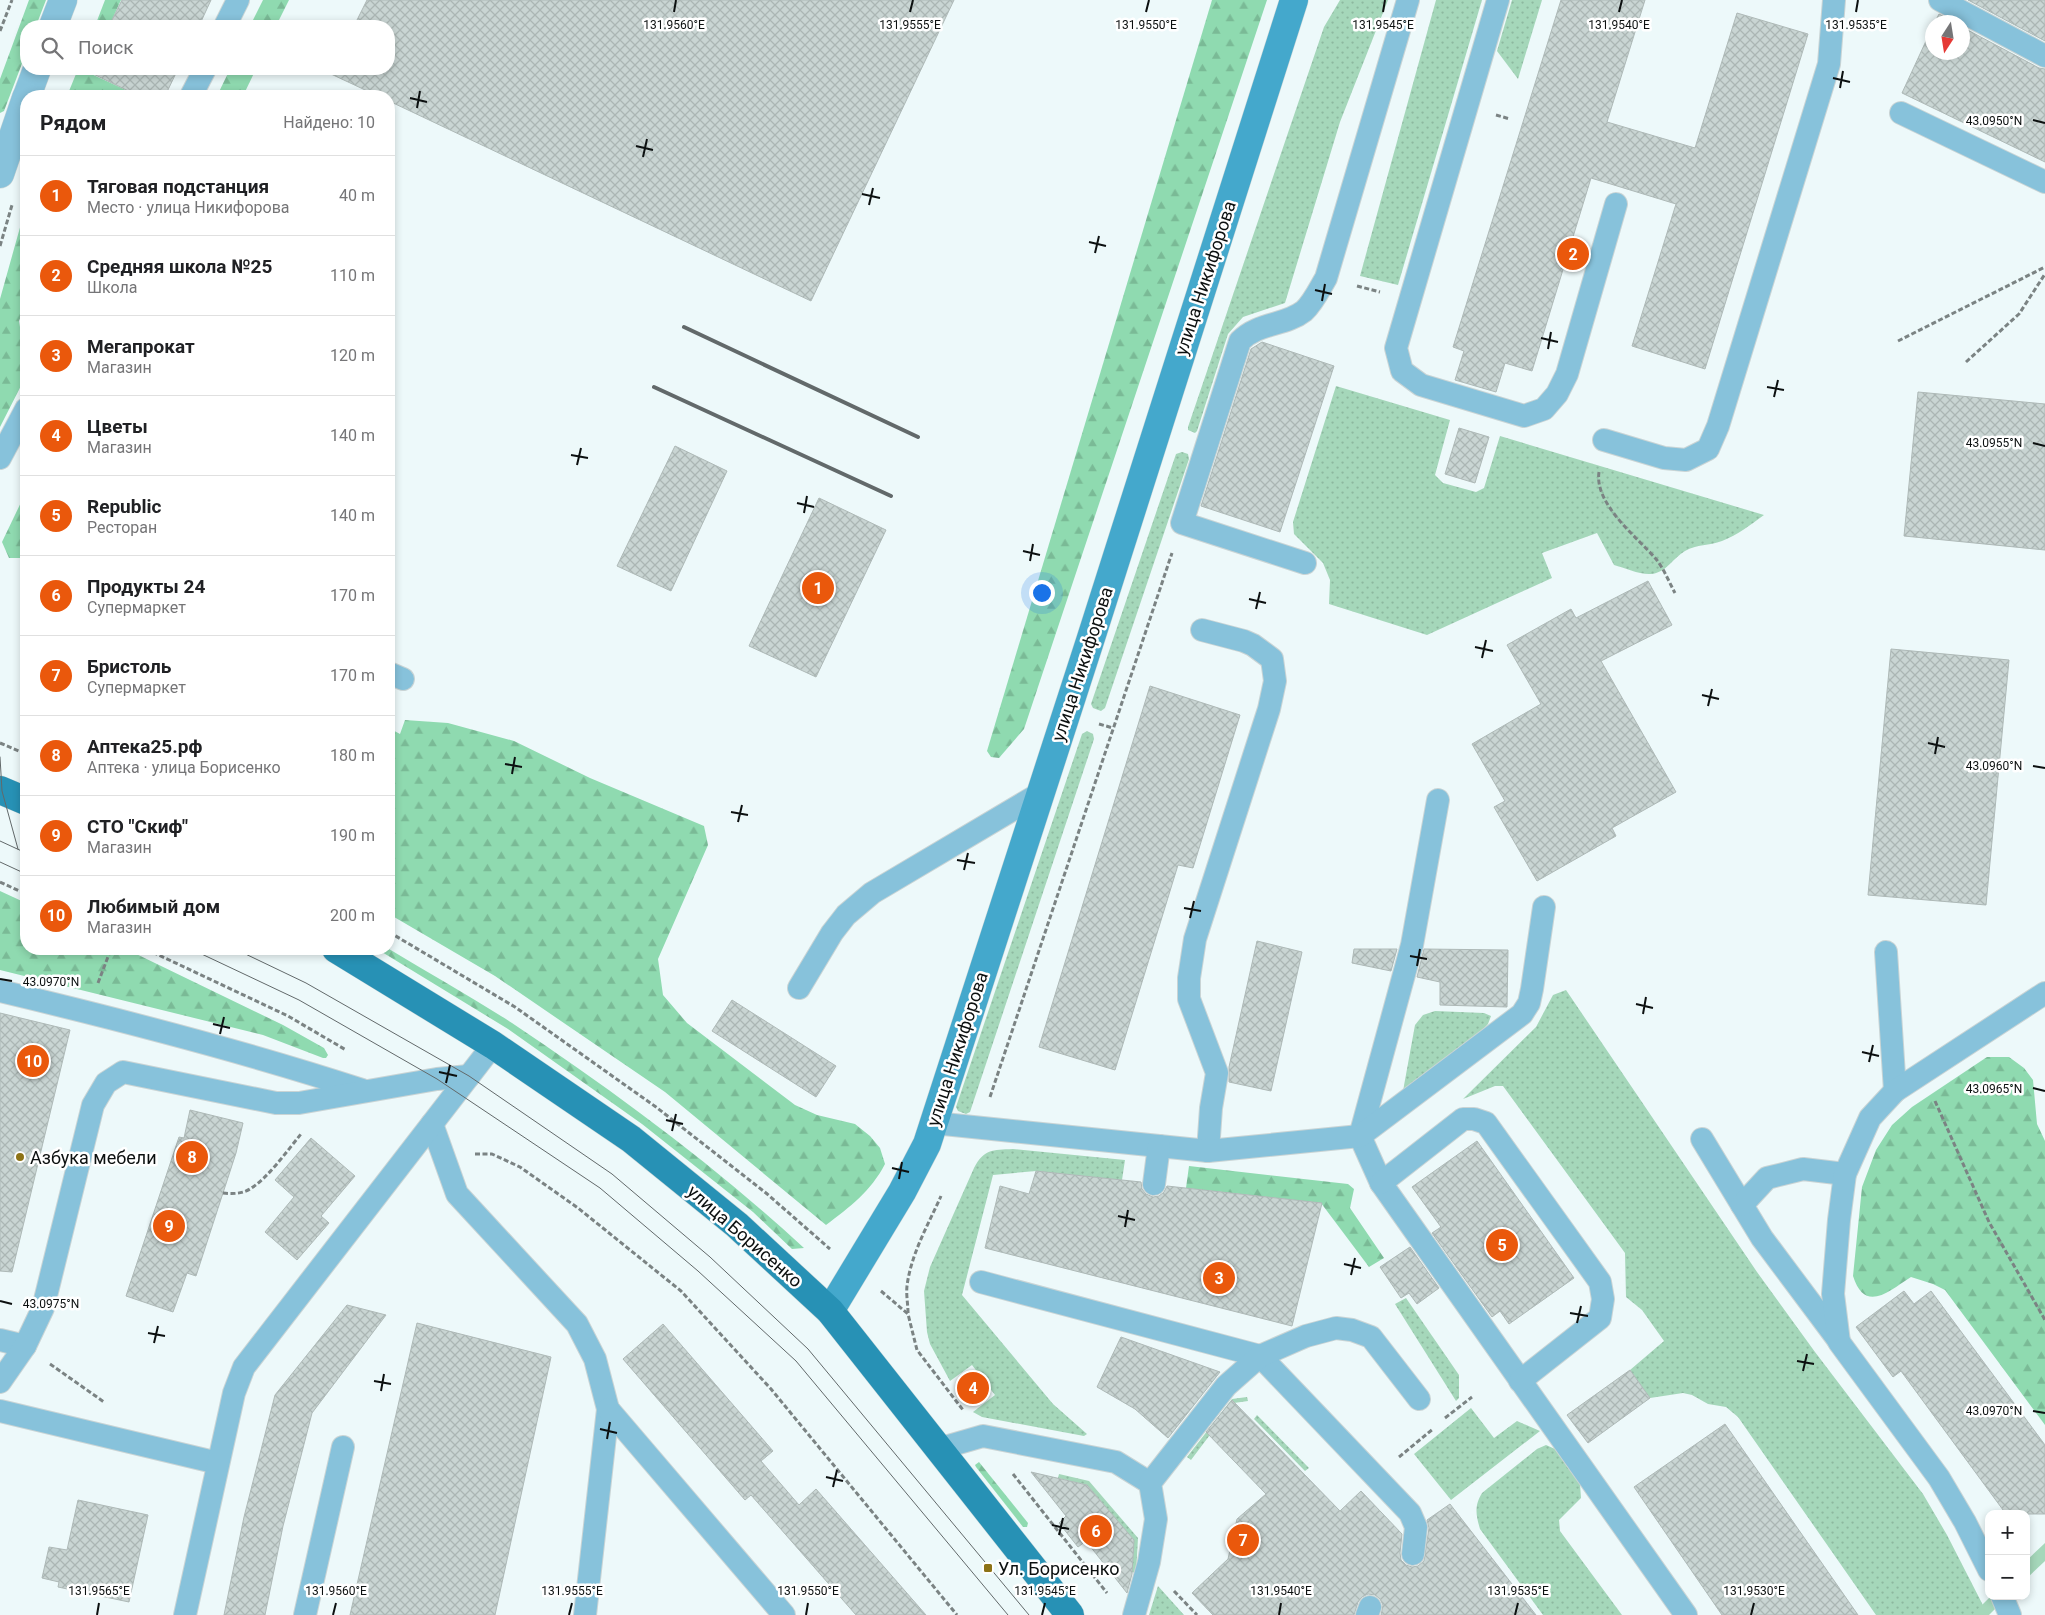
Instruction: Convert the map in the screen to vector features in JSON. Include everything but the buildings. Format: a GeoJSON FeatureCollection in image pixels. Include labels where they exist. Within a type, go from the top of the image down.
{"type":"FeatureCollection","features":[{"type":"Feature","properties":{"kind":"main road","name":"улица Никифорова"},"geometry":{"type":"LineString","coordinates":[[830,1311],[902,1192],[927,1144],[1090,641],[1294,0]]}},
{"type":"Feature","properties":{"kind":"main road"},"geometry":{"type":"LineString","coordinates":[[0,790],[20,798]]}},
{"type":"Feature","properties":{"kind":"main road","name":"улица Борисенко"},"geometry":{"type":"LineString","coordinates":[[346,955],[493,1045],[631,1139],[737,1225],[830,1311],[1070,1615]]}},
{"type":"Feature","properties":{"kind":"street"},"geometry":{"type":"LineString","coordinates":[[55,20],[63,0]]}},
{"type":"Feature","properties":{"kind":"street"},"geometry":{"type":"LineString","coordinates":[[30,90],[35,75]]}},
{"type":"Feature","properties":{"kind":"street"},"geometry":{"type":"LineString","coordinates":[[0,174],[20,117]]}},
{"type":"Feature","properties":{"kind":"lane"},"geometry":{"type":"LineString","coordinates":[[228,20],[238,0]]}},
{"type":"Feature","properties":{"kind":"lane"},"geometry":{"type":"LineString","coordinates":[[1305,563],[1182,523],[1240,341],[1249,332],[1291,318],[1305,310],[1326,278],[1408,0]]}},
{"type":"Feature","properties":{"kind":"lane"},"geometry":{"type":"LineString","coordinates":[[1498,0],[1396,348],[1402,371],[1420,384],[1524,416],[1544,409],[1557,394],[1567,374],[1616,204]]}},
{"type":"Feature","properties":{"kind":"lane"},"geometry":{"type":"LineString","coordinates":[[1604,440],[1664,458],[1686,460],[1708,450],[1718,426],[1829,64],[1834,0]]}},
{"type":"Feature","properties":{"kind":"lane"},"geometry":{"type":"LineString","coordinates":[[1940,0],[2045,56]]}},
{"type":"Feature","properties":{"kind":"lane"},"geometry":{"type":"LineString","coordinates":[[194,90],[202,75]]}},
{"type":"Feature","properties":{"kind":"lane"},"geometry":{"type":"LineString","coordinates":[[1901,113],[2045,182]]}},
{"type":"Feature","properties":{"kind":"lane"},"geometry":{"type":"LineString","coordinates":[[0,458],[20,420]]}},
{"type":"Feature","properties":{"kind":"lane"},"geometry":{"type":"LineString","coordinates":[[1202,630],[1253,645],[1272,659],[1275,681],[1269,709],[1195,939],[1189,978],[1189,998],[1218,1073],[1212,1108],[1208,1151]]}},
{"type":"Feature","properties":{"kind":"lane"},"geometry":{"type":"LineString","coordinates":[[799,988],[832,933],[846,915],[872,893],[1039,794]]}},
{"type":"Feature","properties":{"kind":"lane"},"geometry":{"type":"LineString","coordinates":[[1438,800],[1412,945],[1360,1136],[1381,1183],[1686,1615]]}},
{"type":"Feature","properties":{"kind":"lane"},"geometry":{"type":"LineString","coordinates":[[934,1123],[1208,1151],[1360,1136],[1522,1014],[1529,1003],[1532,990],[1544,907]]}},
{"type":"Feature","properties":{"kind":"lane"},"geometry":{"type":"LineString","coordinates":[[1886,952],[1895,1091]]}},
{"type":"Feature","properties":{"kind":"lane"},"geometry":{"type":"LineString","coordinates":[[0,990],[86,1011],[274,1062],[366,1091]]}},
{"type":"Feature","properties":{"kind":"lane"},"geometry":{"type":"LineString","coordinates":[[1839,1342],[1833,1294],[1845,1174],[1870,1118],[1895,1091],[2045,993]]}},
{"type":"Feature","properties":{"kind":"lane"},"geometry":{"type":"LineString","coordinates":[[185,1615],[234,1393],[244,1367],[493,1045]]}},
{"type":"Feature","properties":{"kind":"lane"},"geometry":{"type":"LineString","coordinates":[[0,1382],[25,1346],[42,1308],[93,1105],[106,1083],[123,1072],[276,1103],[298,1103],[469,1076]]}},
{"type":"Feature","properties":{"kind":"lane"},"geometry":{"type":"LineString","coordinates":[[1381,1183],[1463,1120],[1474,1118],[1486,1123],[1600,1282],[1603,1300],[1600,1318],[1520,1381]]}},
{"type":"Feature","properties":{"kind":"lane"},"geometry":{"type":"LineString","coordinates":[[432,1124],[456,1194],[577,1324],[595,1359],[608,1409],[585,1615]]}},
{"type":"Feature","properties":{"kind":"lane"},"geometry":{"type":"LineString","coordinates":[[1702,1139],[1762,1238],[1938,1478],[1965,1522],[1985,1562]]}},
{"type":"Feature","properties":{"kind":"lane"},"geometry":{"type":"LineString","coordinates":[[1154,1184],[1159,1146]]}},
{"type":"Feature","properties":{"kind":"lane"},"geometry":{"type":"LineString","coordinates":[[1742,1205],[1767,1178],[1803,1168],[1845,1174]]}},
{"type":"Feature","properties":{"kind":"lane"},"geometry":{"type":"LineString","coordinates":[[982,1282],[1260,1356],[1410,1513],[1416,1527],[1413,1554]]}},
{"type":"Feature","properties":{"kind":"lane"},"geometry":{"type":"LineString","coordinates":[[1134,1615],[1150,1562],[1156,1519],[1150,1483],[1226,1386],[1260,1356],[1306,1336],[1336,1328],[1352,1330],[1371,1337],[1419,1399]]}},
{"type":"Feature","properties":{"kind":"lane"},"geometry":{"type":"LineString","coordinates":[[0,1340],[25,1346]]}},
{"type":"Feature","properties":{"kind":"lane"},"geometry":{"type":"LineString","coordinates":[[608,1409],[784,1615]]}},
{"type":"Feature","properties":{"kind":"lane"},"geometry":{"type":"LineString","coordinates":[[0,1412],[218,1463]]}},
{"type":"Feature","properties":{"kind":"lane"},"geometry":{"type":"LineString","coordinates":[[938,1449],[983,1436],[1116,1462],[1150,1483]]}},
{"type":"Feature","properties":{"kind":"lane"},"geometry":{"type":"LineString","coordinates":[[305,1615],[343,1447]]}},
{"type":"Feature","properties":{"kind":"lane"},"geometry":{"type":"LineString","coordinates":[[2004,1600],[2010,1615]]}},
{"type":"Feature","properties":{"kind":"path"},"geometry":{"type":"LineString","coordinates":[[0,31],[12,0]]}},
{"type":"Feature","properties":{"kind":"path"},"geometry":{"type":"LineString","coordinates":[[1898,341],[2045,266]]}},
{"type":"Feature","properties":{"kind":"path"},"geometry":{"type":"LineString","coordinates":[[1966,362],[2018,314],[2045,274]]}},
{"type":"Feature","properties":{"kind":"path"},"geometry":{"type":"LineString","coordinates":[[1604,440],[1598,482],[1618,519],[1655,558],[1675,593]]}},
{"type":"Feature","properties":{"kind":"path"},"geometry":{"type":"LineString","coordinates":[[989,1099],[1182,523]]}},
{"type":"Feature","properties":{"kind":"path"},"geometry":{"type":"LineString","coordinates":[[0,743],[20,751]]}},
{"type":"Feature","properties":{"kind":"path"},"geometry":{"type":"LineString","coordinates":[[0,882],[20,891]]}},
{"type":"Feature","properties":{"kind":"path"},"geometry":{"type":"LineString","coordinates":[[86,1011],[109,955]]}},
{"type":"Feature","properties":{"kind":"path"},"geometry":{"type":"LineString","coordinates":[[159,955],[288,1016],[347,1050]]}},
{"type":"Feature","properties":{"kind":"path"},"geometry":{"type":"LineString","coordinates":[[1923,1072],[1989,1222],[2045,1320]]}},
{"type":"Feature","properties":{"kind":"path"},"geometry":{"type":"LineString","coordinates":[[223,1193],[236,1194],[249,1190],[260,1181],[330,1097]]}},
{"type":"Feature","properties":{"kind":"path"},"geometry":{"type":"LineString","coordinates":[[444,1160],[464,1154],[492,1154],[520,1167],[578,1208],[681,1291],[771,1388],[958,1615]]}},
{"type":"Feature","properties":{"kind":"path"},"geometry":{"type":"LineString","coordinates":[[908,1314],[907,1288],[910,1269],[919,1243],[942,1192]]}},
{"type":"Feature","properties":{"kind":"path"},"geometry":{"type":"LineString","coordinates":[[1442,1421],[1472,1397]]}},
{"type":"Feature","properties":{"kind":"path"},"geometry":{"type":"LineString","coordinates":[[1376,1476],[1435,1427]]}},
{"type":"Feature","properties":{"kind":"path"},"geometry":{"type":"LineString","coordinates":[[1172,1588],[1197,1615]]}},
{"type":"Feature","properties":{"kind":"green space"},"geometry":{"type":"Polygon","coordinates":[[[29,0],[46,0],[38,20],[22,20],[29,0]]]}},
{"type":"Feature","properties":{"kind":"green space"},"geometry":{"type":"Polygon","coordinates":[[[105,0],[121,0],[112,20],[97,20],[105,0]]]}},
{"type":"Feature","properties":{"kind":"green space"},"geometry":{"type":"Polygon","coordinates":[[[263,0],[289,0],[279,20],[253,20],[263,0]]]}},
{"type":"Feature","properties":{"kind":"green space"},"geometry":{"type":"Polygon","coordinates":[[[1212,0],[1267,0],[1024,729],[999,758],[991,757],[987,751],[1212,0]]]}},
{"type":"Feature","properties":{"kind":"green space"},"geometry":{"type":"Polygon","coordinates":[[[1340,0],[1388,0],[1340,122],[1285,303],[1243,317],[1228,334],[1195,433],[1188,430],[1188,427],[1324,27],[1340,0]]]}},
{"type":"Feature","properties":{"kind":"green space"},"geometry":{"type":"Polygon","coordinates":[[[1436,0],[1482,0],[1398,285],[1360,276],[1436,0]]]}},
{"type":"Feature","properties":{"kind":"green space"},"geometry":{"type":"Polygon","coordinates":[[[1512,0],[1542,0],[1518,79],[1497,51],[1512,0]]]}},
{"type":"Feature","properties":{"kind":"green space"},"geometry":{"type":"Polygon","coordinates":[[[20,25],[20,69],[4,111],[0,113],[0,79],[20,25]]]}},
{"type":"Feature","properties":{"kind":"green space"},"geometry":{"type":"Polygon","coordinates":[[[76,75],[94,75],[126,90],[69,90],[76,75]]]}},
{"type":"Feature","properties":{"kind":"green space"},"geometry":{"type":"Polygon","coordinates":[[[227,75],[253,75],[246,90],[220,90],[227,75]]]}},
{"type":"Feature","properties":{"kind":"green space"},"geometry":{"type":"Polygon","coordinates":[[[20,227],[20,388],[0,427],[0,299],[20,227]]]}},
{"type":"Feature","properties":{"kind":"green space"},"geometry":{"type":"Polygon","coordinates":[[[1336,386],[1450,420],[1435,475],[1443,483],[1476,492],[1484,488],[1500,436],[1764,515],[1728,539],[1685,551],[1661,571],[1651,574],[1614,565],[1597,533],[1542,553],[1552,578],[1427,635],[1329,604],[1330,580],[1323,563],[1294,534],[1293,522],[1336,386]]]}},
{"type":"Feature","properties":{"kind":"green space"},"geometry":{"type":"Polygon","coordinates":[[[1182,452],[1188,454],[1189,459],[1105,708],[1101,711],[1093,708],[1091,704],[1176,454],[1182,452]]]}},
{"type":"Feature","properties":{"kind":"green space"},"geometry":{"type":"Polygon","coordinates":[[[20,504],[20,558],[9,558],[2,542],[20,504]]]}},
{"type":"Feature","properties":{"kind":"green space"},"geometry":{"type":"Polygon","coordinates":[[[405,720],[448,723],[514,741],[590,778],[704,826],[708,845],[658,959],[663,995],[687,1023],[795,1105],[817,1115],[855,1124],[870,1136],[880,1148],[885,1164],[867,1190],[826,1225],[665,1092],[495,976],[395,918],[395,731],[400,734],[405,720]]]}},
{"type":"Feature","properties":{"kind":"green space"},"geometry":{"type":"Polygon","coordinates":[[[1087,731],[1093,734],[1094,739],[970,1112],[966,1114],[958,1111],[956,1107],[1082,734],[1087,731]]]}},
{"type":"Feature","properties":{"kind":"green space"},"geometry":{"type":"Polygon","coordinates":[[[0,891],[20,900],[20,955],[138,955],[283,1025],[324,1048],[328,1055],[326,1058],[323,1058],[263,1035],[0,970],[0,891]]]}},
{"type":"Feature","properties":{"kind":"green space"},"geometry":{"type":"Polygon","coordinates":[[[395,953],[512,1023],[588,1075],[699,1158],[804,1248],[792,1249],[753,1212],[642,1124],[508,1029],[387,955],[395,955],[395,953]]]}},
{"type":"Feature","properties":{"kind":"green space"},"geometry":{"type":"Polygon","coordinates":[[[1566,990],[1757,1272],[1923,1494],[1947,1535],[1988,1615],[1876,1615],[1738,1417],[1726,1407],[1708,1404],[1692,1395],[1683,1393],[1650,1398],[1630,1370],[1664,1341],[1642,1310],[1626,1297],[1625,1253],[1503,1086],[1495,1086],[1463,1099],[1536,1027],[1553,995],[1566,990]]]}},
{"type":"Feature","properties":{"kind":"green space"},"geometry":{"type":"Polygon","coordinates":[[[1435,1011],[1484,1013],[1491,1016],[1488,1024],[1420,1099],[1401,1102],[1415,1025],[1423,1015],[1435,1011]]]}},
{"type":"Feature","properties":{"kind":"green space"},"geometry":{"type":"Polygon","coordinates":[[[1987,1057],[2009,1057],[2024,1068],[2033,1080],[2037,1124],[2045,1141],[2045,1425],[1945,1290],[1911,1277],[1886,1293],[1871,1297],[1864,1294],[1858,1288],[1853,1276],[1862,1187],[1876,1150],[1892,1125],[1912,1107],[1987,1057]]]}},
{"type":"Feature","properties":{"kind":"green space"},"geometry":{"type":"Polygon","coordinates":[[[1013,1149],[1125,1160],[1122,1180],[1036,1171],[993,1175],[962,1295],[1053,1404],[1087,1434],[1084,1436],[982,1417],[973,1412],[995,1395],[972,1365],[950,1381],[930,1344],[927,1332],[924,1291],[930,1267],[974,1168],[981,1157],[989,1152],[1013,1149]]]}},
{"type":"Feature","properties":{"kind":"green space"},"geometry":{"type":"Polygon","coordinates":[[[1189,1166],[1348,1184],[1354,1189],[1350,1208],[1384,1258],[1369,1267],[1321,1203],[1186,1188],[1189,1166]]]}},
{"type":"Feature","properties":{"kind":"green space"},"geometry":{"type":"Polygon","coordinates":[[[1406,1298],[1459,1375],[1459,1398],[1456,1401],[1395,1304],[1406,1298]]]}},
{"type":"Feature","properties":{"kind":"green space"},"geometry":{"type":"Polygon","coordinates":[[[1247,1397],[1248,1401],[1234,1403],[1191,1460],[1187,1457],[1232,1399],[1247,1397]]]}},
{"type":"Feature","properties":{"kind":"green space"},"geometry":{"type":"Polygon","coordinates":[[[1471,1408],[1494,1438],[1517,1421],[1540,1431],[1451,1500],[1414,1454],[1471,1408]]]}},
{"type":"Feature","properties":{"kind":"green space"},"geometry":{"type":"Polygon","coordinates":[[[1257,1415],[1309,1468],[1305,1471],[1254,1419],[1257,1415]]]}},
{"type":"Feature","properties":{"kind":"green space"},"geometry":{"type":"Polygon","coordinates":[[[1546,1445],[1555,1449],[1580,1484],[1581,1498],[1559,1520],[1560,1531],[1622,1615],[1543,1615],[1480,1529],[1476,1511],[1482,1493],[1537,1449],[1546,1445]]]}},
{"type":"Feature","properties":{"kind":"green space"},"geometry":{"type":"Polygon","coordinates":[[[979,1462],[1028,1523],[1027,1527],[1023,1527],[976,1467],[975,1465],[979,1462]]]}},
{"type":"Feature","properties":{"kind":"green space"},"geometry":{"type":"Polygon","coordinates":[[[1059,1474],[1089,1481],[1138,1538],[1136,1573],[1132,1572],[1134,1540],[1087,1485],[1058,1478],[1059,1474]]]}},
{"type":"Feature","properties":{"kind":"green space"},"geometry":{"type":"Polygon","coordinates":[[[2045,1543],[2045,1561],[2030,1575],[2030,1557],[2045,1543]]]}},
{"type":"Feature","properties":{"kind":"green space"},"geometry":{"type":"Polygon","coordinates":[[[1158,1586],[1184,1615],[1149,1615],[1158,1586]]]}},
{"type":"Feature","properties":{"kind":"green space"},"geometry":{"type":"Polygon","coordinates":[[[1987,1600],[2004,1600],[1989,1615],[1972,1615],[1987,1600]]]}},
{"type":"Feature","properties":{"kind":"tram line"},"geometry":{"type":"LineString","coordinates":[[0,757],[2,791],[18,849]]}},
{"type":"Feature","properties":{"kind":"tram line"},"geometry":{"type":"LineString","coordinates":[[0,841],[20,850]]}},
{"type":"Feature","properties":{"kind":"tram line"},"geometry":{"type":"LineString","coordinates":[[0,862],[20,871]]}},
{"type":"Feature","properties":{"kind":"tram line"},"geometry":{"type":"LineString","coordinates":[[204,955],[299,1000],[437,1079],[600,1188],[698,1271],[796,1361],[1008,1615]]}},
{"type":"Feature","properties":{"kind":"tram line"},"geometry":{"type":"LineString","coordinates":[[248,955],[306,983],[469,1076],[612,1174],[710,1257],[808,1349],[1029,1615]]}},
{"type":"Feature","properties":{"kind":"railway"},"geometry":{"type":"LineString","coordinates":[[684,327],[918,437]]}},
{"type":"Feature","properties":{"kind":"railway"},"geometry":{"type":"LineString","coordinates":[[654,387],[891,496]]}},
{"type":"Feature","properties":{"kind":"place","name":"Средняя школа №25"},"geometry":{"type":"Point","coordinates":[1573,254]}},
{"type":"Feature","properties":{"kind":"place","name":"Тяговая подстанция"},"geometry":{"type":"Point","coordinates":[818,588]}},
{"type":"Feature","properties":{"kind":"place","name":"Любимый дом"},"geometry":{"type":"Point","coordinates":[33,1061]}},
{"type":"Feature","properties":{"kind":"place","name":"Азбука мебели"},"geometry":{"type":"Point","coordinates":[20,1157]}},
{"type":"Feature","properties":{"kind":"place","name":"Аптека25.рф"},"geometry":{"type":"Point","coordinates":[192,1157]}},
{"type":"Feature","properties":{"kind":"place","name":"СТО \"Скиф\""},"geometry":{"type":"Point","coordinates":[169,1226]}},
{"type":"Feature","properties":{"kind":"place","name":"Republic"},"geometry":{"type":"Point","coordinates":[1502,1245]}},
{"type":"Feature","properties":{"kind":"place","name":"Мегапрокат"},"geometry":{"type":"Point","coordinates":[1219,1278]}},
{"type":"Feature","properties":{"kind":"place","name":"Цветы"},"geometry":{"type":"Point","coordinates":[973,1388]}},
{"type":"Feature","properties":{"kind":"place","name":"Продукты 24"},"geometry":{"type":"Point","coordinates":[1096,1531]}},
{"type":"Feature","properties":{"kind":"place","name":"Бристоль"},"geometry":{"type":"Point","coordinates":[1243,1540]}},
{"type":"Feature","properties":{"kind":"place","name":"Ул. Борисенко"},"geometry":{"type":"Point","coordinates":[988,1568]}}]}
